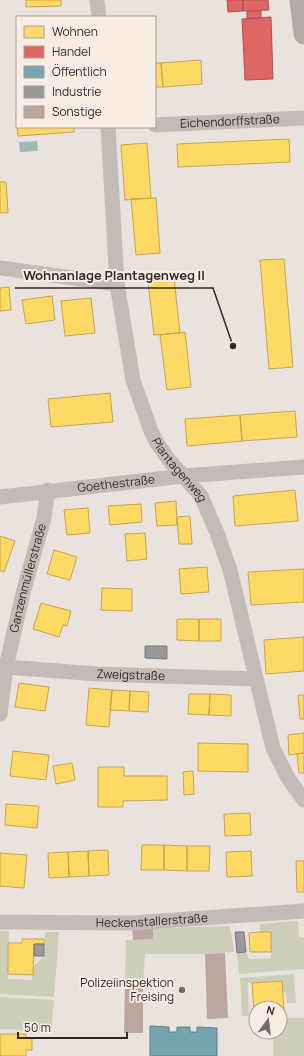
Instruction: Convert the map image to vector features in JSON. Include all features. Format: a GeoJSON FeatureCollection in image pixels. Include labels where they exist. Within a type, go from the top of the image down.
{"type":"FeatureCollection","features":[{"type":"Feature","properties":{"kind":"street"},"geometry":{"type":"LineString","coordinates":[[97,0],[99,16]]}},
{"type":"Feature","properties":{"kind":"street"},"geometry":{"type":"LineString","coordinates":[[300,0],[304,34]]}},
{"type":"Feature","properties":{"kind":"street","name":"Eichendorffstraße"},"geometry":{"type":"LineString","coordinates":[[156,125],[304,118]]}},
{"type":"Feature","properties":{"kind":"street","name":"Plantagenweg"},"geometry":{"type":"LineString","coordinates":[[108,128],[117,284],[133,380],[151,431],[157,443],[169,460],[201,496],[217,533],[230,570],[273,748],[288,778],[304,800]]}},
{"type":"Feature","properties":{"kind":"street"},"geometry":{"type":"LineString","coordinates":[[0,268],[117,284]]}},
{"type":"Feature","properties":{"kind":"street","name":"Goethestraße"},"geometry":{"type":"LineString","coordinates":[[0,496],[184,476],[304,467]]}},
{"type":"Feature","properties":{"kind":"street","name":"Ganzenmüllerstraße"},"geometry":{"type":"LineString","coordinates":[[0,714],[6,667],[42,524],[48,490]]}},
{"type":"Feature","properties":{"kind":"street","name":"Zweigstraße"},"geometry":{"type":"LineString","coordinates":[[6,667],[106,674],[256,679]]}},
{"type":"Feature","properties":{"kind":"street","name":"Heckenstallerstraße"},"geometry":{"type":"LineString","coordinates":[[0,922],[132,923],[304,911]]}},
{"type":"Feature","properties":{"kind":"green space"},"geometry":{"type":"Polygon","coordinates":[[[298,921],[299,937],[304,937],[304,969],[239,974],[237,953],[246,952],[249,959],[271,958],[271,932],[260,932],[260,924],[298,921]]]}},
{"type":"Feature","properties":{"kind":"green space"},"geometry":{"type":"Polygon","coordinates":[[[230,926],[234,952],[205,954],[145,954],[143,985],[125,985],[126,940],[153,939],[153,928],[230,926]]]}},
{"type":"Feature","properties":{"kind":"green space"},"geometry":{"type":"Polygon","coordinates":[[[0,931],[9,931],[8,979],[32,980],[33,967],[44,956],[45,932],[59,932],[54,997],[0,994],[0,931]]]}},
{"type":"Feature","properties":{"kind":"green space"},"geometry":{"type":"Polygon","coordinates":[[[294,974],[296,1003],[288,1003],[286,993],[283,992],[282,981],[248,983],[248,1016],[242,1016],[240,978],[294,974]]]}},
{"type":"Feature","properties":{"kind":"green space"},"geometry":{"type":"Polygon","coordinates":[[[0,997],[54,1000],[51,1031],[0,1029],[0,997]]]}},
{"type":"Feature","properties":{"kind":"green space"},"geometry":{"type":"Polygon","coordinates":[[[288,1018],[304,1018],[304,1056],[273,1056],[273,1040],[288,1040],[288,1018]]]}},
{"type":"Feature","properties":{"kind":"water"},"geometry":{"type":"Polygon","coordinates":[[[37,141],[38,151],[20,152],[19,142],[37,141]]]}},
{"type":"Feature","properties":{"kind":"building: Wohnen"},"geometry":{"type":"Polygon","coordinates":[[[26,0],[61,0],[61,6],[26,7],[26,0]]]}},
{"type":"Feature","properties":{"kind":"building: Wohnen"},"geometry":{"type":"Polygon","coordinates":[[[201,60],[202,84],[163,87],[161,63],[201,60]]]}},
{"type":"Feature","properties":{"kind":"building: Wohnen"},"geometry":{"type":"Polygon","coordinates":[[[156,63],[161,63],[163,87],[156,87],[156,63]]]}},
{"type":"Feature","properties":{"kind":"building: Wohnen"},"geometry":{"type":"Polygon","coordinates":[[[17,128],[74,128],[74,132],[18,136],[17,128]]]}},
{"type":"Feature","properties":{"kind":"building: Wohnen"},"geometry":{"type":"Polygon","coordinates":[[[289,139],[290,162],[178,167],[177,144],[289,139]]]}},
{"type":"Feature","properties":{"kind":"building: Wohnen"},"geometry":{"type":"Polygon","coordinates":[[[147,143],[151,198],[125,200],[121,145],[147,143]]]}},
{"type":"Feature","properties":{"kind":"building: Wohnen"},"geometry":{"type":"Polygon","coordinates":[[[0,182],[6,182],[8,213],[0,213],[0,182]]]}},
{"type":"Feature","properties":{"kind":"building: Wohnen"},"geometry":{"type":"Polygon","coordinates":[[[156,198],[160,253],[136,255],[131,199],[156,198]]]}},
{"type":"Feature","properties":{"kind":"building: Wohnen"},"geometry":{"type":"Polygon","coordinates":[[[284,259],[293,367],[269,369],[260,260],[284,259]]]}},
{"type":"Feature","properties":{"kind":"building: Wohnen"},"geometry":{"type":"Polygon","coordinates":[[[174,278],[180,333],[154,335],[148,281],[174,278]]]}},
{"type":"Feature","properties":{"kind":"building: Wohnen"},"geometry":{"type":"Polygon","coordinates":[[[9,287],[11,310],[0,311],[0,288],[9,287]]]}},
{"type":"Feature","properties":{"kind":"building: Wohnen"},"geometry":{"type":"Polygon","coordinates":[[[52,296],[55,320],[26,324],[22,300],[52,296]]]}},
{"type":"Feature","properties":{"kind":"building: Wohnen"},"geometry":{"type":"Polygon","coordinates":[[[91,298],[95,333],[65,336],[61,301],[91,298]]]}},
{"type":"Feature","properties":{"kind":"building: Wohnen"},"geometry":{"type":"Polygon","coordinates":[[[185,332],[191,387],[167,390],[160,335],[185,332]]]}},
{"type":"Feature","properties":{"kind":"building: Wohnen"},"geometry":{"type":"Polygon","coordinates":[[[110,393],[113,422],[51,427],[48,399],[110,393]]]}},
{"type":"Feature","properties":{"kind":"building: Wohnen"},"geometry":{"type":"Polygon","coordinates":[[[295,411],[297,437],[242,441],[240,415],[295,411]]]}},
{"type":"Feature","properties":{"kind":"building: Wohnen"},"geometry":{"type":"Polygon","coordinates":[[[240,415],[242,441],[187,446],[185,419],[240,415]]]}},
{"type":"Feature","properties":{"kind":"building: Wohnen"},"geometry":{"type":"Polygon","coordinates":[[[295,490],[298,521],[235,526],[233,496],[295,490]]]}},
{"type":"Feature","properties":{"kind":"building: Wohnen"},"geometry":{"type":"Polygon","coordinates":[[[176,501],[177,525],[157,526],[155,503],[176,501]]]}},
{"type":"Feature","properties":{"kind":"building: Wohnen"},"geometry":{"type":"Polygon","coordinates":[[[141,504],[142,522],[110,525],[108,506],[141,504]]]}},
{"type":"Feature","properties":{"kind":"building: Wohnen"},"geometry":{"type":"Polygon","coordinates":[[[88,508],[90,533],[67,535],[64,510],[88,508]]]}},
{"type":"Feature","properties":{"kind":"building: Wohnen"},"geometry":{"type":"Polygon","coordinates":[[[190,516],[192,544],[179,544],[177,517],[190,516]]]}},
{"type":"Feature","properties":{"kind":"building: Wohnen"},"geometry":{"type":"Polygon","coordinates":[[[145,533],[147,559],[127,561],[125,534],[145,533]]]}},
{"type":"Feature","properties":{"kind":"building: Wohnen"},"geometry":{"type":"Polygon","coordinates":[[[0,536],[15,541],[4,572],[0,570],[0,536]]]}},
{"type":"Feature","properties":{"kind":"building: Wohnen"},"geometry":{"type":"Polygon","coordinates":[[[54,550],[77,557],[70,580],[47,574],[54,550]]]}},
{"type":"Feature","properties":{"kind":"building: Wohnen"},"geometry":{"type":"Polygon","coordinates":[[[207,567],[209,592],[181,594],[179,569],[207,567]]]}},
{"type":"Feature","properties":{"kind":"building: Wohnen"},"geometry":{"type":"Polygon","coordinates":[[[304,569],[304,602],[251,605],[248,572],[304,569]]]}},
{"type":"Feature","properties":{"kind":"building: Wohnen"},"geometry":{"type":"Polygon","coordinates":[[[102,588],[132,589],[132,611],[101,610],[102,588]]]}},
{"type":"Feature","properties":{"kind":"building: Wohnen"},"geometry":{"type":"Polygon","coordinates":[[[41,603],[71,611],[67,626],[63,625],[59,637],[33,629],[41,603]]]}},
{"type":"Feature","properties":{"kind":"building: Wohnen"},"geometry":{"type":"Polygon","coordinates":[[[177,619],[199,619],[199,641],[177,640],[177,619]]]}},
{"type":"Feature","properties":{"kind":"building: Wohnen"},"geometry":{"type":"Polygon","coordinates":[[[199,619],[221,619],[221,641],[199,641],[199,619]]]}},
{"type":"Feature","properties":{"kind":"building: Wohnen"},"geometry":{"type":"Polygon","coordinates":[[[304,637],[304,671],[266,674],[264,640],[304,637]]]}},
{"type":"Feature","properties":{"kind":"building: Wohnen"},"geometry":{"type":"Polygon","coordinates":[[[19,683],[49,687],[45,711],[15,707],[19,683]]]}},
{"type":"Feature","properties":{"kind":"building: Wohnen"},"geometry":{"type":"Polygon","coordinates":[[[89,688],[112,690],[109,727],[86,725],[89,688]]]}},
{"type":"Feature","properties":{"kind":"building: Wohnen"},"geometry":{"type":"Polygon","coordinates":[[[112,690],[130,691],[129,711],[110,710],[112,690]]]}},
{"type":"Feature","properties":{"kind":"building: Wohnen"},"geometry":{"type":"Polygon","coordinates":[[[130,691],[149,692],[148,712],[129,711],[130,691]]]}},
{"type":"Feature","properties":{"kind":"building: Wohnen"},"geometry":{"type":"Polygon","coordinates":[[[189,694],[210,694],[209,715],[188,714],[189,694]]]}},
{"type":"Feature","properties":{"kind":"building: Wohnen"},"geometry":{"type":"Polygon","coordinates":[[[210,694],[231,695],[231,716],[209,715],[210,694]]]}},
{"type":"Feature","properties":{"kind":"building: Wohnen"},"geometry":{"type":"Polygon","coordinates":[[[298,695],[304,695],[304,719],[300,719],[298,695]]]}},
{"type":"Feature","properties":{"kind":"building: Wohnen"},"geometry":{"type":"Polygon","coordinates":[[[304,733],[304,753],[289,755],[288,735],[304,733]]]}},
{"type":"Feature","properties":{"kind":"building: Wohnen"},"geometry":{"type":"Polygon","coordinates":[[[198,743],[248,744],[248,772],[198,771],[198,743]]]}},
{"type":"Feature","properties":{"kind":"building: Wohnen"},"geometry":{"type":"Polygon","coordinates":[[[13,751],[49,755],[46,780],[10,776],[13,751]]]}},
{"type":"Feature","properties":{"kind":"building: Wohnen"},"geometry":{"type":"Polygon","coordinates":[[[304,753],[304,773],[299,773],[297,754],[304,753]]]}},
{"type":"Feature","properties":{"kind":"building: Wohnen"},"geometry":{"type":"Polygon","coordinates":[[[72,763],[75,780],[56,784],[53,766],[72,763]]]}},
{"type":"Feature","properties":{"kind":"building: Wohnen"},"geometry":{"type":"Polygon","coordinates":[[[98,767],[124,767],[124,776],[167,776],[167,800],[123,801],[123,807],[98,807],[98,767]]]}},
{"type":"Feature","properties":{"kind":"building: Wohnen"},"geometry":{"type":"Polygon","coordinates":[[[193,771],[194,794],[184,795],[183,772],[193,771]]]}},
{"type":"Feature","properties":{"kind":"building: Wohnen"},"geometry":{"type":"Polygon","coordinates":[[[6,804],[39,806],[37,828],[5,825],[6,804]]]}},
{"type":"Feature","properties":{"kind":"building: Wohnen"},"geometry":{"type":"Polygon","coordinates":[[[250,813],[251,835],[225,836],[224,814],[250,813]]]}},
{"type":"Feature","properties":{"kind":"building: Wohnen"},"geometry":{"type":"Polygon","coordinates":[[[142,845],[164,845],[164,870],[141,870],[142,845]]]}},
{"type":"Feature","properties":{"kind":"building: Wohnen"},"geometry":{"type":"Polygon","coordinates":[[[164,845],[187,846],[187,871],[164,870],[164,845]]]}},
{"type":"Feature","properties":{"kind":"building: Wohnen"},"geometry":{"type":"Polygon","coordinates":[[[187,846],[210,846],[209,871],[187,871],[187,846]]]}},
{"type":"Feature","properties":{"kind":"building: Wohnen"},"geometry":{"type":"Polygon","coordinates":[[[108,850],[109,875],[89,876],[88,851],[108,850]]]}},
{"type":"Feature","properties":{"kind":"building: Wohnen"},"geometry":{"type":"Polygon","coordinates":[[[88,851],[89,876],[69,877],[68,852],[88,851]]]}},
{"type":"Feature","properties":{"kind":"building: Wohnen"},"geometry":{"type":"Polygon","coordinates":[[[251,851],[252,876],[227,877],[226,852],[251,851]]]}},
{"type":"Feature","properties":{"kind":"building: Wohnen"},"geometry":{"type":"Polygon","coordinates":[[[68,852],[69,877],[49,878],[48,853],[68,852]]]}},
{"type":"Feature","properties":{"kind":"building: Wohnen"},"geometry":{"type":"Polygon","coordinates":[[[0,853],[27,855],[24,888],[0,886],[0,853]]]}},
{"type":"Feature","properties":{"kind":"building: Wohnen"},"geometry":{"type":"Polygon","coordinates":[[[296,861],[304,861],[304,892],[297,892],[296,861]]]}},
{"type":"Feature","properties":{"kind":"building: Wohnen"},"geometry":{"type":"Polygon","coordinates":[[[271,932],[271,952],[250,952],[249,933],[271,932]]]}},
{"type":"Feature","properties":{"kind":"building: Wohnen"},"geometry":{"type":"Polygon","coordinates":[[[22,939],[44,939],[44,944],[34,944],[33,975],[8,974],[8,943],[22,943],[22,939]]]}},
{"type":"Feature","properties":{"kind":"building: Wohnen"},"geometry":{"type":"Polygon","coordinates":[[[282,981],[283,1000],[253,1000],[252,983],[282,981]]]}},
{"type":"Feature","properties":{"kind":"building: Wohnen"},"geometry":{"type":"Polygon","coordinates":[[[0,1034],[26,1034],[26,1038],[32,1038],[32,1050],[26,1050],[26,1056],[0,1056],[0,1034]]]}},
{"type":"Feature","properties":{"kind":"building: Handel"},"geometry":{"type":"Polygon","coordinates":[[[227,0],[243,0],[243,11],[228,12],[227,0]]]}},
{"type":"Feature","properties":{"kind":"building: Handel"},"geometry":{"type":"Polygon","coordinates":[[[243,0],[268,0],[269,10],[243,11],[243,0]]]}},
{"type":"Feature","properties":{"kind":"building: Handel"},"geometry":{"type":"Polygon","coordinates":[[[247,11],[261,11],[261,18],[247,19],[247,11]]]}},
{"type":"Feature","properties":{"kind":"building: Handel"},"geometry":{"type":"Polygon","coordinates":[[[271,17],[273,79],[245,80],[242,19],[271,17]]]}},
{"type":"Feature","properties":{"kind":"building: Öffentlich"},"geometry":{"type":"Polygon","coordinates":[[[150,1026],[169,1027],[169,1032],[177,1032],[177,1027],[190,1027],[190,1032],[197,1032],[197,1027],[217,1028],[217,1056],[150,1056],[150,1026]]]}},
{"type":"Feature","properties":{"kind":"building: Industrie"},"geometry":{"type":"Polygon","coordinates":[[[145,646],[167,646],[167,659],[145,658],[145,646]]]}},
{"type":"Feature","properties":{"kind":"building: Industrie"},"geometry":{"type":"Polygon","coordinates":[[[235,932],[244,932],[246,952],[237,953],[235,932]]]}},
{"type":"Feature","properties":{"kind":"building: Industrie"},"geometry":{"type":"Polygon","coordinates":[[[34,944],[44,944],[44,956],[34,956],[34,944]]]}},
{"type":"Feature","properties":{"kind":"building: Sonstige"},"geometry":{"type":"Polygon","coordinates":[[[153,928],[153,939],[133,940],[132,929],[153,928]]]}},
{"type":"Feature","properties":{"kind":"building: Sonstige"},"geometry":{"type":"Polygon","coordinates":[[[225,953],[228,1018],[207,1019],[205,954],[225,953]]]}},
{"type":"Feature","properties":{"kind":"building: Sonstige"},"geometry":{"type":"Polygon","coordinates":[[[125,985],[143,985],[143,1033],[124,1033],[125,985]]]}},
{"type":"Feature","properties":{"kind":"place","name":"Wohnanlage Plantagenweg II"},"geometry":{"type":"Point","coordinates":[233,346]}},
{"type":"Feature","properties":{"kind":"place","name":"Polizeiinspektion Freising"},"geometry":{"type":"Point","coordinates":[182,990]}}]}
